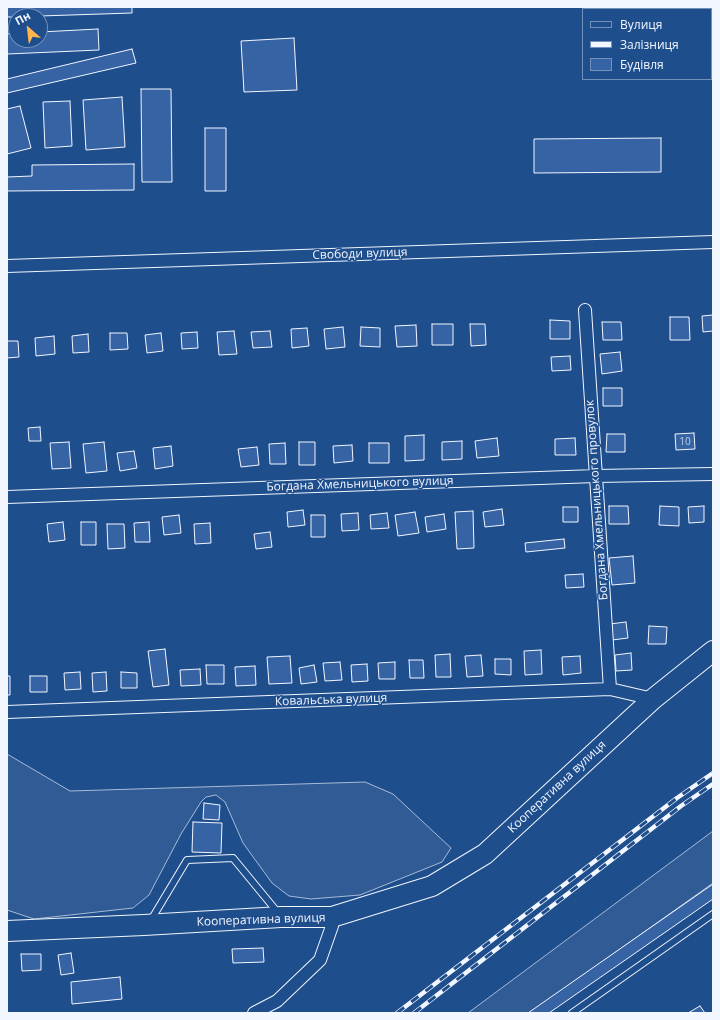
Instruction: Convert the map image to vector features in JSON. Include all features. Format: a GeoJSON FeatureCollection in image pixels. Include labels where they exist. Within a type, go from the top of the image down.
{"type":"FeatureCollection","features":[{"type":"Feature","properties":{"kind":"main road","name":"Кооперативна вулиця"},"geometry":{"type":"LineString","coordinates":[[7,931],[148,925],[281,917],[332,917],[432,886],[485,854],[653,699],[713,651]]}},
{"type":"Feature","properties":{"kind":"street","name":"Свободи вулиця"},"geometry":{"type":"LineString","coordinates":[[7,266],[713,242]]}},
{"type":"Feature","properties":{"kind":"street","name":"Богдана Хмельницького провулок"},"geometry":{"type":"LineString","coordinates":[[585,310],[610,689]]}},
{"type":"Feature","properties":{"kind":"street","name":"Богдана Хмельницького вулиця"},"geometry":{"type":"LineString","coordinates":[[7,497],[596,476],[713,474]]}},
{"type":"Feature","properties":{"kind":"street","name":"Ковальська вулиця"},"geometry":{"type":"LineString","coordinates":[[7,712],[610,689],[653,699]]}},
{"type":"Feature","properties":{"kind":"street"},"geometry":{"type":"LineString","coordinates":[[254,1013],[277,1001],[320,960],[332,926],[332,917]]}},
{"type":"Feature","properties":{"kind":"lane"},"geometry":{"type":"LineString","coordinates":[[148,925],[187,860],[233,858],[281,917]]}},
{"type":"Feature","properties":{"kind":"lane"},"geometry":{"type":"LineString","coordinates":[[572,1013],[713,914]]}},
{"type":"Feature","properties":{"kind":"shaded area"},"geometry":{"type":"Polygon","coordinates":[[[7,754],[70,791],[365,782],[393,794],[451,848],[442,862],[360,895],[311,899],[289,896],[272,883],[243,843],[225,802],[216,795],[206,797],[201,802],[181,834],[149,895],[133,908],[34,919],[7,910],[7,754]]]}},
{"type":"Feature","properties":{"kind":"shaded area"},"geometry":{"type":"Polygon","coordinates":[[[713,831],[713,883],[530,1013],[468,1013],[713,831]]]}},
{"type":"Feature","properties":{"kind":"building"},"geometry":{"type":"Polygon","coordinates":[[[7,7],[132,7],[132,13],[48,16],[48,8],[8,8],[7,17],[7,7]]]}},
{"type":"Feature","properties":{"kind":"building"},"geometry":{"type":"Polygon","coordinates":[[[624,7],[683,7],[683,8],[624,7]]]}},
{"type":"Feature","properties":{"kind":"building"},"geometry":{"type":"Polygon","coordinates":[[[98,29],[99,50],[7,54],[7,34],[8,48],[48,48],[48,32],[98,29]]]}},
{"type":"Feature","properties":{"kind":"building"},"geometry":{"type":"Polygon","coordinates":[[[294,38],[297,90],[244,92],[241,41],[294,38]]]}},
{"type":"Feature","properties":{"kind":"building"},"geometry":{"type":"Polygon","coordinates":[[[132,49],[136,63],[7,93],[7,79],[132,49]]]}},
{"type":"Feature","properties":{"kind":"building"},"geometry":{"type":"Polygon","coordinates":[[[141,89],[171,89],[172,182],[142,182],[141,89]]]}},
{"type":"Feature","properties":{"kind":"building"},"geometry":{"type":"Polygon","coordinates":[[[122,97],[125,147],[86,150],[83,100],[122,97]]]}},
{"type":"Feature","properties":{"kind":"building"},"geometry":{"type":"Polygon","coordinates":[[[70,101],[72,146],[45,148],[43,102],[70,101]]]}},
{"type":"Feature","properties":{"kind":"building"},"geometry":{"type":"Polygon","coordinates":[[[20,106],[31,148],[7,154],[7,109],[20,106]]]}},
{"type":"Feature","properties":{"kind":"building"},"geometry":{"type":"Polygon","coordinates":[[[205,128],[226,128],[226,191],[205,191],[205,128]]]}},
{"type":"Feature","properties":{"kind":"building"},"geometry":{"type":"Polygon","coordinates":[[[661,138],[661,172],[534,173],[534,139],[661,138]]]}},
{"type":"Feature","properties":{"kind":"building"},"geometry":{"type":"Polygon","coordinates":[[[134,164],[134,190],[7,191],[7,177],[32,176],[32,165],[134,164]]]}},
{"type":"Feature","properties":{"kind":"building"},"geometry":{"type":"Polygon","coordinates":[[[713,315],[713,331],[703,332],[702,316],[713,315]]]}},
{"type":"Feature","properties":{"kind":"building"},"geometry":{"type":"Polygon","coordinates":[[[670,317],[689,317],[690,340],[670,340],[670,317]]]}},
{"type":"Feature","properties":{"kind":"building"},"geometry":{"type":"Polygon","coordinates":[[[550,320],[570,321],[570,339],[550,339],[550,320]]]}},
{"type":"Feature","properties":{"kind":"building"},"geometry":{"type":"Polygon","coordinates":[[[602,322],[621,322],[622,340],[603,340],[602,322]]]}},
{"type":"Feature","properties":{"kind":"building"},"geometry":{"type":"Polygon","coordinates":[[[432,324],[453,324],[453,345],[432,345],[432,324]]]}},
{"type":"Feature","properties":{"kind":"building"},"geometry":{"type":"Polygon","coordinates":[[[470,324],[485,324],[486,345],[471,346],[470,324]]]}},
{"type":"Feature","properties":{"kind":"building"},"geometry":{"type":"Polygon","coordinates":[[[416,325],[417,346],[397,347],[395,326],[416,325]]]}},
{"type":"Feature","properties":{"kind":"building"},"geometry":{"type":"Polygon","coordinates":[[[343,327],[345,347],[326,349],[324,329],[343,327]]]}},
{"type":"Feature","properties":{"kind":"building"},"geometry":{"type":"Polygon","coordinates":[[[361,327],[380,328],[380,347],[360,346],[361,327]]]}},
{"type":"Feature","properties":{"kind":"building"},"geometry":{"type":"Polygon","coordinates":[[[307,328],[309,346],[292,348],[291,329],[307,328]]]}},
{"type":"Feature","properties":{"kind":"building"},"geometry":{"type":"Polygon","coordinates":[[[234,331],[237,354],[219,355],[217,332],[234,331]]]}},
{"type":"Feature","properties":{"kind":"building"},"geometry":{"type":"Polygon","coordinates":[[[270,331],[272,347],[253,348],[251,332],[270,331]]]}},
{"type":"Feature","properties":{"kind":"building"},"geometry":{"type":"Polygon","coordinates":[[[197,332],[198,348],[182,349],[181,333],[197,332]]]}},
{"type":"Feature","properties":{"kind":"building"},"geometry":{"type":"Polygon","coordinates":[[[110,333],[127,333],[128,349],[110,350],[110,333]]]}},
{"type":"Feature","properties":{"kind":"building"},"geometry":{"type":"Polygon","coordinates":[[[161,333],[163,351],[147,353],[145,335],[161,333]]]}},
{"type":"Feature","properties":{"kind":"building"},"geometry":{"type":"Polygon","coordinates":[[[88,334],[89,352],[73,353],[72,336],[88,334]]]}},
{"type":"Feature","properties":{"kind":"building"},"geometry":{"type":"Polygon","coordinates":[[[54,336],[55,354],[36,356],[35,338],[54,336]]]}},
{"type":"Feature","properties":{"kind":"building"},"geometry":{"type":"Polygon","coordinates":[[[7,341],[18,341],[19,357],[7,358],[7,341]]]}},
{"type":"Feature","properties":{"kind":"building"},"geometry":{"type":"Polygon","coordinates":[[[620,352],[622,371],[602,374],[600,354],[620,352]]]}},
{"type":"Feature","properties":{"kind":"building"},"geometry":{"type":"Polygon","coordinates":[[[570,356],[571,370],[552,371],[551,357],[570,356]]]}},
{"type":"Feature","properties":{"kind":"building"},"geometry":{"type":"Polygon","coordinates":[[[603,388],[622,388],[622,406],[603,406],[603,388]]]}},
{"type":"Feature","properties":{"kind":"building"},"geometry":{"type":"Polygon","coordinates":[[[40,427],[41,441],[29,441],[28,428],[40,427]]]}},
{"type":"Feature","properties":{"kind":"building"},"geometry":{"type":"Polygon","coordinates":[[[694,433],[695,449],[676,450],[675,434],[694,433]]]}},
{"type":"Feature","properties":{"kind":"building"},"geometry":{"type":"Polygon","coordinates":[[[607,434],[625,434],[625,452],[606,452],[607,434]]]}},
{"type":"Feature","properties":{"kind":"building"},"geometry":{"type":"Polygon","coordinates":[[[424,435],[424,460],[405,461],[405,436],[424,435]]]}},
{"type":"Feature","properties":{"kind":"building"},"geometry":{"type":"Polygon","coordinates":[[[497,438],[499,456],[477,458],[475,441],[497,438]]]}},
{"type":"Feature","properties":{"kind":"building"},"geometry":{"type":"Polygon","coordinates":[[[575,438],[576,455],[555,455],[555,439],[575,438]]]}},
{"type":"Feature","properties":{"kind":"building"},"geometry":{"type":"Polygon","coordinates":[[[462,441],[462,459],[442,460],[442,442],[462,441]]]}},
{"type":"Feature","properties":{"kind":"building"},"geometry":{"type":"Polygon","coordinates":[[[69,442],[71,468],[52,469],[50,443],[69,442]]]}},
{"type":"Feature","properties":{"kind":"building"},"geometry":{"type":"Polygon","coordinates":[[[104,442],[107,471],[86,473],[83,444],[104,442]]]}},
{"type":"Feature","properties":{"kind":"building"},"geometry":{"type":"Polygon","coordinates":[[[299,442],[315,442],[315,465],[299,465],[299,442]]]}},
{"type":"Feature","properties":{"kind":"building"},"geometry":{"type":"Polygon","coordinates":[[[285,443],[286,464],[270,464],[269,444],[285,443]]]}},
{"type":"Feature","properties":{"kind":"building"},"geometry":{"type":"Polygon","coordinates":[[[369,443],[389,443],[389,463],[369,463],[369,443]]]}},
{"type":"Feature","properties":{"kind":"building"},"geometry":{"type":"Polygon","coordinates":[[[352,445],[353,461],[334,463],[333,446],[352,445]]]}},
{"type":"Feature","properties":{"kind":"building"},"geometry":{"type":"Polygon","coordinates":[[[171,446],[173,466],[155,469],[153,448],[171,446]]]}},
{"type":"Feature","properties":{"kind":"building"},"geometry":{"type":"Polygon","coordinates":[[[257,447],[259,465],[241,467],[238,449],[257,447]]]}},
{"type":"Feature","properties":{"kind":"building"},"geometry":{"type":"Polygon","coordinates":[[[134,451],[137,468],[120,471],[117,453],[134,451]]]}},
{"type":"Feature","properties":{"kind":"building"},"geometry":{"type":"Polygon","coordinates":[[[609,506],[628,506],[629,524],[609,524],[609,506]]]}},
{"type":"Feature","properties":{"kind":"building"},"geometry":{"type":"Polygon","coordinates":[[[660,506],[679,507],[679,526],[659,525],[660,506]]]}},
{"type":"Feature","properties":{"kind":"building"},"geometry":{"type":"Polygon","coordinates":[[[704,506],[704,522],[689,523],[688,507],[704,506]]]}},
{"type":"Feature","properties":{"kind":"building"},"geometry":{"type":"Polygon","coordinates":[[[563,507],[578,507],[578,522],[563,522],[563,507]]]}},
{"type":"Feature","properties":{"kind":"building"},"geometry":{"type":"Polygon","coordinates":[[[502,509],[504,525],[485,527],[483,512],[502,509]]]}},
{"type":"Feature","properties":{"kind":"building"},"geometry":{"type":"Polygon","coordinates":[[[303,510],[305,525],[288,527],[287,512],[303,510]]]}},
{"type":"Feature","properties":{"kind":"building"},"geometry":{"type":"Polygon","coordinates":[[[473,511],[474,548],[457,549],[455,512],[473,511]]]}},
{"type":"Feature","properties":{"kind":"building"},"geometry":{"type":"Polygon","coordinates":[[[415,512],[419,533],[398,536],[395,515],[415,512]]]}},
{"type":"Feature","properties":{"kind":"building"},"geometry":{"type":"Polygon","coordinates":[[[358,513],[359,530],[342,531],[341,514],[358,513]]]}},
{"type":"Feature","properties":{"kind":"building"},"geometry":{"type":"Polygon","coordinates":[[[387,513],[389,528],[371,529],[370,515],[387,513]]]}},
{"type":"Feature","properties":{"kind":"building"},"geometry":{"type":"Polygon","coordinates":[[[444,514],[446,529],[427,532],[425,517],[444,514]]]}},
{"type":"Feature","properties":{"kind":"building"},"geometry":{"type":"Polygon","coordinates":[[[179,515],[181,533],[164,535],[162,517],[179,515]]]}},
{"type":"Feature","properties":{"kind":"building"},"geometry":{"type":"Polygon","coordinates":[[[311,515],[325,515],[325,537],[311,537],[311,515]]]}},
{"type":"Feature","properties":{"kind":"building"},"geometry":{"type":"Polygon","coordinates":[[[63,522],[65,540],[49,542],[47,524],[63,522]]]}},
{"type":"Feature","properties":{"kind":"building"},"geometry":{"type":"Polygon","coordinates":[[[81,522],[96,522],[96,545],[81,545],[81,522]]]}},
{"type":"Feature","properties":{"kind":"building"},"geometry":{"type":"Polygon","coordinates":[[[149,522],[150,542],[135,542],[134,523],[149,522]]]}},
{"type":"Feature","properties":{"kind":"building"},"geometry":{"type":"Polygon","coordinates":[[[210,523],[211,543],[195,544],[194,524],[210,523]]]}},
{"type":"Feature","properties":{"kind":"building"},"geometry":{"type":"Polygon","coordinates":[[[107,524],[124,524],[125,548],[108,549],[107,524]]]}},
{"type":"Feature","properties":{"kind":"building"},"geometry":{"type":"Polygon","coordinates":[[[270,532],[272,547],[256,549],[254,534],[270,532]]]}},
{"type":"Feature","properties":{"kind":"building"},"geometry":{"type":"Polygon","coordinates":[[[564,539],[565,548],[526,552],[525,543],[564,539]]]}},
{"type":"Feature","properties":{"kind":"building"},"geometry":{"type":"Polygon","coordinates":[[[633,556],[635,583],[612,585],[609,558],[633,556]]]}},
{"type":"Feature","properties":{"kind":"building"},"geometry":{"type":"Polygon","coordinates":[[[583,574],[584,587],[566,588],[565,575],[583,574]]]}},
{"type":"Feature","properties":{"kind":"building"},"geometry":{"type":"Polygon","coordinates":[[[626,622],[628,638],[612,640],[610,624],[626,622]]]}},
{"type":"Feature","properties":{"kind":"building"},"geometry":{"type":"Polygon","coordinates":[[[649,626],[667,627],[666,644],[648,644],[649,626]]]}},
{"type":"Feature","properties":{"kind":"building"},"geometry":{"type":"Polygon","coordinates":[[[165,649],[169,685],[153,687],[148,651],[165,649]]]}},
{"type":"Feature","properties":{"kind":"building"},"geometry":{"type":"Polygon","coordinates":[[[541,650],[542,674],[525,675],[524,651],[541,650]]]}},
{"type":"Feature","properties":{"kind":"building"},"geometry":{"type":"Polygon","coordinates":[[[631,653],[632,670],[616,671],[615,655],[631,653]]]}},
{"type":"Feature","properties":{"kind":"building"},"geometry":{"type":"Polygon","coordinates":[[[450,654],[451,677],[436,677],[435,655],[450,654]]]}},
{"type":"Feature","properties":{"kind":"building"},"geometry":{"type":"Polygon","coordinates":[[[481,655],[483,676],[467,677],[465,656],[481,655]]]}},
{"type":"Feature","properties":{"kind":"building"},"geometry":{"type":"Polygon","coordinates":[[[290,656],[292,683],[269,684],[267,657],[290,656]]]}},
{"type":"Feature","properties":{"kind":"building"},"geometry":{"type":"Polygon","coordinates":[[[580,656],[581,673],[563,675],[562,657],[580,656]]]}},
{"type":"Feature","properties":{"kind":"building"},"geometry":{"type":"Polygon","coordinates":[[[495,659],[511,659],[511,675],[495,674],[495,659]]]}},
{"type":"Feature","properties":{"kind":"building"},"geometry":{"type":"Polygon","coordinates":[[[409,660],[423,660],[424,678],[410,678],[409,660]]]}},
{"type":"Feature","properties":{"kind":"building"},"geometry":{"type":"Polygon","coordinates":[[[340,662],[342,680],[325,681],[323,663],[340,662]]]}},
{"type":"Feature","properties":{"kind":"building"},"geometry":{"type":"Polygon","coordinates":[[[395,662],[395,679],[379,679],[378,663],[395,662]]]}},
{"type":"Feature","properties":{"kind":"building"},"geometry":{"type":"Polygon","coordinates":[[[367,664],[368,681],[352,682],[351,665],[367,664]]]}},
{"type":"Feature","properties":{"kind":"building"},"geometry":{"type":"Polygon","coordinates":[[[206,665],[224,665],[224,684],[207,684],[206,665]]]}},
{"type":"Feature","properties":{"kind":"building"},"geometry":{"type":"Polygon","coordinates":[[[314,665],[317,682],[301,684],[299,668],[314,665]]]}},
{"type":"Feature","properties":{"kind":"building"},"geometry":{"type":"Polygon","coordinates":[[[255,666],[256,685],[236,686],[235,667],[255,666]]]}},
{"type":"Feature","properties":{"kind":"building"},"geometry":{"type":"Polygon","coordinates":[[[200,669],[201,685],[181,686],[180,670],[200,669]]]}},
{"type":"Feature","properties":{"kind":"building"},"geometry":{"type":"Polygon","coordinates":[[[80,672],[81,689],[65,690],[64,673],[80,672]]]}},
{"type":"Feature","properties":{"kind":"building"},"geometry":{"type":"Polygon","coordinates":[[[106,672],[107,691],[93,692],[92,673],[106,672]]]}},
{"type":"Feature","properties":{"kind":"building"},"geometry":{"type":"Polygon","coordinates":[[[121,672],[137,673],[137,688],[121,688],[121,672]]]}},
{"type":"Feature","properties":{"kind":"building"},"geometry":{"type":"Polygon","coordinates":[[[7,676],[10,676],[10,695],[7,695],[7,676]]]}},
{"type":"Feature","properties":{"kind":"building"},"geometry":{"type":"Polygon","coordinates":[[[30,676],[47,676],[47,692],[30,692],[30,676]]]}},
{"type":"Feature","properties":{"kind":"building"},"geometry":{"type":"Polygon","coordinates":[[[204,803],[220,805],[219,820],[203,819],[204,803]]]}},
{"type":"Feature","properties":{"kind":"building"},"geometry":{"type":"Polygon","coordinates":[[[193,822],[222,823],[221,853],[192,852],[193,822]]]}},
{"type":"Feature","properties":{"kind":"building"},"geometry":{"type":"Polygon","coordinates":[[[713,884],[713,899],[549,1013],[528,1013],[713,884]]]}},
{"type":"Feature","properties":{"kind":"building"},"geometry":{"type":"Polygon","coordinates":[[[263,948],[264,962],[233,963],[232,949],[263,948]]]}},
{"type":"Feature","properties":{"kind":"building"},"geometry":{"type":"Polygon","coordinates":[[[71,953],[74,973],[61,975],[58,955],[71,953]]]}},
{"type":"Feature","properties":{"kind":"building"},"geometry":{"type":"Polygon","coordinates":[[[21,954],[41,954],[41,970],[22,971],[21,954]]]}},
{"type":"Feature","properties":{"kind":"building"},"geometry":{"type":"Polygon","coordinates":[[[120,977],[122,999],[72,1004],[71,982],[120,977]]]}},
{"type":"Feature","properties":{"kind":"building"},"geometry":{"type":"Polygon","coordinates":[[[700,1006],[705,1013],[688,1013],[700,1006]]]}},
{"type":"Feature","properties":{"kind":"railway"},"geometry":{"type":"LineString","coordinates":[[397,1013],[677,798],[713,773]]}},
{"type":"Feature","properties":{"kind":"railway"},"geometry":{"type":"LineString","coordinates":[[414,1013],[681,806],[713,784]]}}]}
